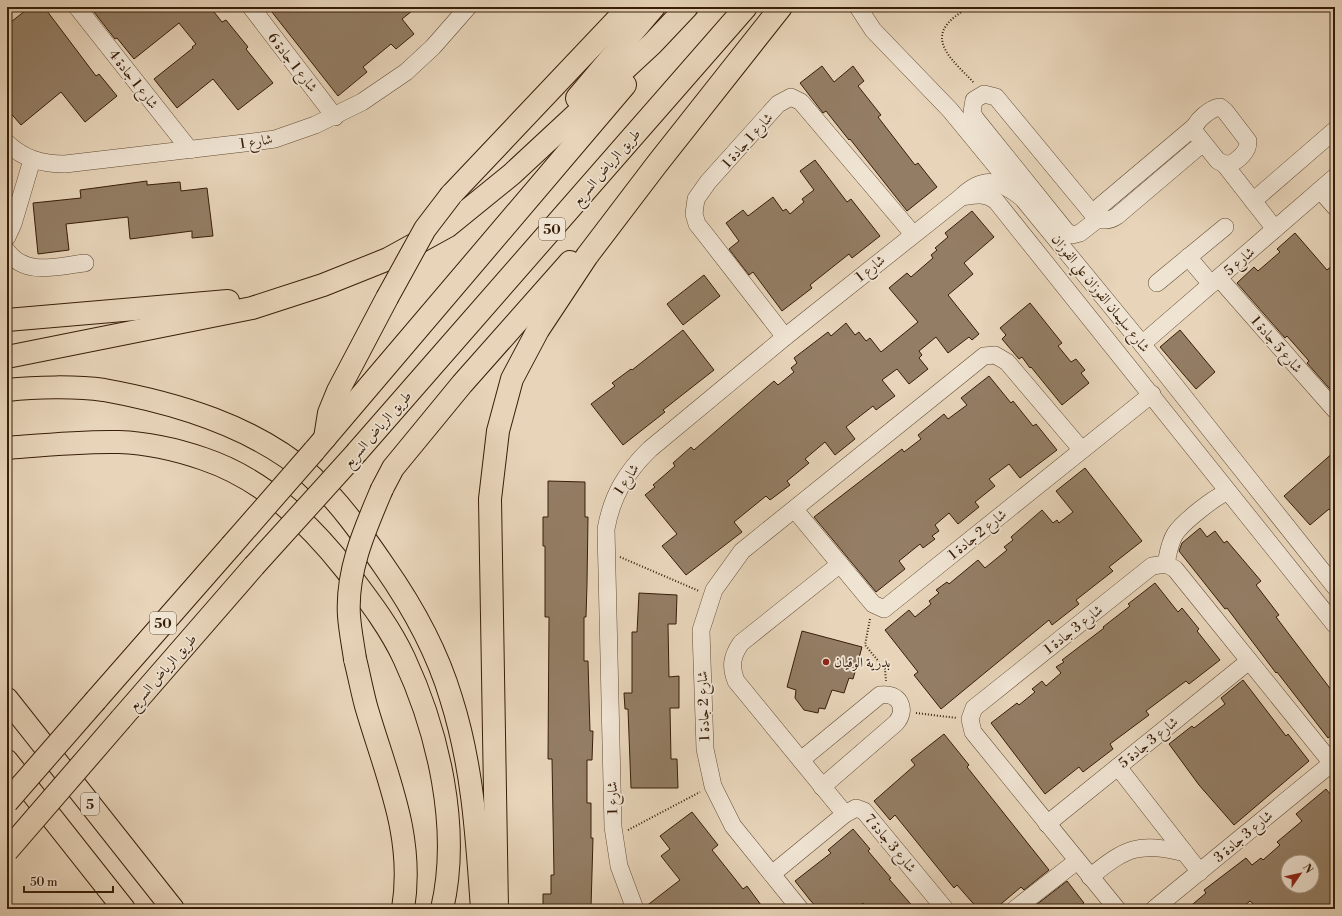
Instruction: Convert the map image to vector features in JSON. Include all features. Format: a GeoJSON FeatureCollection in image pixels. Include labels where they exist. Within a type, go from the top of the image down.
{"type":"FeatureCollection","features":[{"type":"Feature","properties":{"kind":"highway"},"geometry":{"type":"LineString","coordinates":[[319,445],[338,391],[425,229],[451,195],[629,7]]}},
{"type":"Feature","properties":{"kind":"highway"},"geometry":{"type":"LineString","coordinates":[[512,174],[654,7]]}},
{"type":"Feature","properties":{"kind":"highway"},"geometry":{"type":"LineString","coordinates":[[7,357],[252,308],[324,285],[388,259],[448,226],[512,174],[652,44],[687,7]]}},
{"type":"Feature","properties":{"kind":"highway","name":"50"},"geometry":{"type":"LineString","coordinates":[[7,802],[319,445],[692,7]]}},
{"type":"Feature","properties":{"kind":"highway","name":"طريق الرياض السريع"},"geometry":{"type":"LineString","coordinates":[[7,852],[254,566],[357,452],[746,7]]}},
{"type":"Feature","properties":{"kind":"highway"},"geometry":{"type":"LineString","coordinates":[[497,909],[490,499],[498,431],[512,379],[538,330],[587,256],[780,7]]}},
{"type":"Feature","properties":{"kind":"highway"},"geometry":{"type":"LineString","coordinates":[[403,909],[407,873],[403,832],[392,788],[366,706],[355,659],[349,615],[352,570],[366,527],[382,489],[393,468],[462,384],[657,164]]}},
{"type":"Feature","properties":{"kind":"highway"},"geometry":{"type":"LineString","coordinates":[[7,320],[229,300],[324,285]]}},
{"type":"Feature","properties":{"kind":"highway"},"geometry":{"type":"LineString","coordinates":[[7,390],[41,388],[102,390],[167,404],[224,423],[273,448],[310,475],[359,531],[395,583],[431,646],[451,697],[467,758],[475,819],[482,909]]}},
{"type":"Feature","properties":{"kind":"highway"},"geometry":{"type":"LineString","coordinates":[[7,448],[120,442],[164,448],[204,459],[246,478],[290,509],[326,544],[375,608],[403,656],[428,723],[441,769],[447,820],[447,876],[442,909]]}},
{"type":"Feature","properties":{"kind":"highway","name":"5"},"geometry":{"type":"LineString","coordinates":[[7,699],[173,909]]}},
{"type":"Feature","properties":{"kind":"highway"},"geometry":{"type":"LineString","coordinates":[[7,762],[124,909]]}},
{"type":"Feature","properties":{"kind":"street","name":"شارع 1 جادة 4"},"geometry":{"type":"LineString","coordinates":[[77,7],[190,150]]}},
{"type":"Feature","properties":{"kind":"street","name":"شارع 1 جادة 6"},"geometry":{"type":"LineString","coordinates":[[250,7],[335,117]]}},
{"type":"Feature","properties":{"kind":"street","name":"شارع 1"},"geometry":{"type":"LineString","coordinates":[[7,143],[15,150],[32,160],[43,163],[65,164],[274,139],[315,126],[335,117],[376,94],[406,72],[433,47],[468,7]]}},
{"type":"Feature","properties":{"kind":"street","name":"شارع سليمان الفوزان علي الفوزان"},"geometry":{"type":"LineString","coordinates":[[858,7],[873,30],[950,110],[1026,202],[1223,444],[1335,587]]}},
{"type":"Feature","properties":{"kind":"street"},"geometry":{"type":"LineString","coordinates":[[1202,143],[1118,216],[1108,220],[1095,216],[1000,102],[991,94],[984,94],[974,100],[972,112],[975,118],[1066,231],[1072,235],[1080,233],[1095,216],[1194,127],[1197,122],[1214,108],[1220,107],[1247,137],[1249,145],[1246,152],[1232,163],[1225,165]]}},
{"type":"Feature","properties":{"kind":"street","name":"شارع 1 جادة 1"},"geometry":{"type":"LineString","coordinates":[[785,337],[697,224],[694,214],[696,200],[708,182],[778,104],[791,97],[801,102],[913,234]]}},
{"type":"Feature","properties":{"kind":"street"},"geometry":{"type":"LineString","coordinates":[[1194,127],[1195,134],[1202,143],[1218,161],[1225,165],[1275,229]]}},
{"type":"Feature","properties":{"kind":"street"},"geometry":{"type":"LineString","coordinates":[[1253,201],[1335,130]]}},
{"type":"Feature","properties":{"kind":"street"},"geometry":{"type":"LineString","coordinates":[[7,237],[13,224],[32,160]]}},
{"type":"Feature","properties":{"kind":"street","name":"شارع 5"},"geometry":{"type":"LineString","coordinates":[[1142,344],[1335,177]]}},
{"type":"Feature","properties":{"kind":"street","name":"شارع 1"},"geometry":{"type":"LineString","coordinates":[[635,909],[624,884],[614,837],[606,529],[611,506],[622,482],[630,470],[650,449],[785,337],[960,198],[970,188],[982,182],[996,182],[1009,187],[1026,202]]}},
{"type":"Feature","properties":{"kind":"street"},"geometry":{"type":"LineString","coordinates":[[1320,190],[1335,207]]}},
{"type":"Feature","properties":{"kind":"street","name":"شارع 1"},"geometry":{"type":"LineString","coordinates":[[960,198],[982,194],[990,196],[1013,221]]}},
{"type":"Feature","properties":{"kind":"street"},"geometry":{"type":"LineString","coordinates":[[1013,221],[1013,213],[1018,207],[1026,205],[1026,202]]}},
{"type":"Feature","properties":{"kind":"street","name":"شارع سليمان الفوزان علي الفوزان"},"geometry":{"type":"LineString","coordinates":[[1013,221],[1335,625]]}},
{"type":"Feature","properties":{"kind":"street"},"geometry":{"type":"LineString","coordinates":[[1157,283],[1225,227]]}},
{"type":"Feature","properties":{"kind":"street"},"geometry":{"type":"LineString","coordinates":[[7,251],[16,261],[31,268],[85,263]]}},
{"type":"Feature","properties":{"kind":"street","name":"شارع 5 جادة 1"},"geometry":{"type":"LineString","coordinates":[[1188,257],[1215,281],[1335,410]]}},
{"type":"Feature","properties":{"kind":"street","name":"شارع 2 جادة 1"},"geometry":{"type":"LineString","coordinates":[[800,909],[732,826],[713,786],[705,750],[701,630],[714,590],[742,551],[795,510],[984,356],[995,355],[1007,362],[1081,449]]}},
{"type":"Feature","properties":{"kind":"street","name":"شارع 2 جادة 1"},"geometry":{"type":"LineString","coordinates":[[873,604],[884,609],[894,602],[1081,449],[1152,394]]}},
{"type":"Feature","properties":{"kind":"street"},"geometry":{"type":"LineString","coordinates":[[1202,459],[1212,459],[1216,457],[1222,449],[1223,444]]}},
{"type":"Feature","properties":{"kind":"street"},"geometry":{"type":"LineString","coordinates":[[1242,469],[1233,469],[1226,474],[1224,483],[1227,490],[1218,495],[1176,533],[1170,545],[1166,564],[1175,569],[1333,765]]}},
{"type":"Feature","properties":{"kind":"street"},"geometry":{"type":"LineString","coordinates":[[795,510],[873,604]]}},
{"type":"Feature","properties":{"kind":"street"},"geometry":{"type":"LineString","coordinates":[[840,564],[741,643],[732,662],[733,673],[736,681],[845,814]]}},
{"type":"Feature","properties":{"kind":"street","name":"شارع 3 جادة 1"},"geometry":{"type":"LineString","coordinates":[[970,719],[974,708],[1152,566],[1166,564]]}},
{"type":"Feature","properties":{"kind":"street","name":"شارع 3 جادة 5"},"geometry":{"type":"LineString","coordinates":[[1047,824],[1249,661]]}},
{"type":"Feature","properties":{"kind":"street"},"geometry":{"type":"LineString","coordinates":[[800,760],[875,698],[887,694],[898,700],[902,705],[902,712],[896,723],[822,787]]}},
{"type":"Feature","properties":{"kind":"street"},"geometry":{"type":"LineString","coordinates":[[970,719],[973,732],[1117,909]]}},
{"type":"Feature","properties":{"kind":"street","name":"شارع 3 جادة 3"},"geometry":{"type":"LineString","coordinates":[[1154,909],[1333,765]]}},
{"type":"Feature","properties":{"kind":"street"},"geometry":{"type":"LineString","coordinates":[[1118,767],[1200,872]]}},
{"type":"Feature","properties":{"kind":"street","name":"شارع 3 جادة 7"},"geometry":{"type":"LineString","coordinates":[[772,874],[845,814],[856,808],[864,810],[945,909]]}},
{"type":"Feature","properties":{"kind":"street"},"geometry":{"type":"LineString","coordinates":[[1090,876],[1116,856],[1137,848],[1150,847],[1185,853]]}},
{"type":"Feature","properties":{"kind":"street"},"geometry":{"type":"LineString","coordinates":[[1015,909],[1077,861]]}},
{"type":"Feature","properties":{"kind":"path"},"geometry":{"type":"LineString","coordinates":[[968,7],[946,26],[942,37],[942,43],[948,54],[984,94]]}},
{"type":"Feature","properties":{"kind":"path"},"geometry":{"type":"LineString","coordinates":[[606,551],[712,597]]}},
{"type":"Feature","properties":{"kind":"path"},"geometry":{"type":"LineString","coordinates":[[873,604],[865,645],[885,669],[887,694]]}},
{"type":"Feature","properties":{"kind":"path"},"geometry":{"type":"LineString","coordinates":[[902,712],[970,719]]}},
{"type":"Feature","properties":{"kind":"path"},"geometry":{"type":"LineString","coordinates":[[614,837],[713,786]]}},
{"type":"Feature","properties":{"kind":"building"},"geometry":{"type":"Polygon","coordinates":[[[30,7],[44,7],[96,76],[99,74],[117,96],[85,122],[61,92],[21,125],[7,109],[7,25],[30,7]]]}},
{"type":"Feature","properties":{"kind":"building"},"geometry":{"type":"Polygon","coordinates":[[[100,7],[210,7],[222,22],[226,20],[248,47],[246,49],[273,83],[238,110],[213,79],[177,108],[154,79],[196,44],[179,23],[134,59],[117,38],[115,39],[94,12],[100,7]]]}},
{"type":"Feature","properties":{"kind":"building"},"geometry":{"type":"Polygon","coordinates":[[[268,7],[417,7],[402,19],[414,34],[396,49],[391,44],[363,67],[367,72],[338,96],[268,7]]]}},
{"type":"Feature","properties":{"kind":"building"},"geometry":{"type":"Polygon","coordinates":[[[822,66],[834,82],[853,66],[864,81],[858,86],[881,115],[878,117],[915,165],[918,163],[937,187],[907,211],[850,139],[849,140],[826,111],[823,113],[800,83],[822,66]]]}},
{"type":"Feature","properties":{"kind":"building"},"geometry":{"type":"Polygon","coordinates":[[[815,160],[847,202],[851,199],[880,236],[852,258],[849,254],[810,285],[812,288],[782,311],[753,272],[749,275],[729,249],[739,241],[726,223],[743,210],[748,216],[773,197],[783,211],[786,209],[790,214],[804,202],[802,199],[814,190],[800,171],[815,160]]]}},
{"type":"Feature","properties":{"kind":"building"},"geometry":{"type":"Polygon","coordinates":[[[147,181],[147,185],[180,182],[181,191],[207,188],[213,236],[192,238],[192,231],[130,239],[128,217],[66,224],[69,250],[38,254],[33,203],[81,198],[80,190],[147,181]]]}},
{"type":"Feature","properties":{"kind":"building"},"geometry":{"type":"Polygon","coordinates":[[[972,211],[994,237],[964,263],[973,274],[948,295],[979,334],[972,340],[969,337],[948,353],[936,337],[919,351],[922,355],[919,358],[928,369],[909,384],[897,369],[882,380],[895,396],[876,410],[873,406],[846,427],[855,439],[835,455],[825,442],[805,459],[809,463],[787,481],[790,485],[770,500],[766,496],[734,522],[742,532],[686,575],[662,546],[677,534],[645,495],[655,487],[653,485],[675,466],[673,463],[691,447],[694,450],[774,381],[778,385],[794,372],[791,368],[797,363],[794,358],[828,332],[831,336],[846,323],[855,335],[859,332],[866,341],[870,338],[881,352],[918,322],[889,288],[907,273],[911,277],[933,258],[931,255],[937,250],[935,248],[948,237],[945,233],[972,211]]]}},
{"type":"Feature","properties":{"kind":"building"},"geometry":{"type":"Polygon","coordinates":[[[1295,233],[1327,270],[1335,263],[1335,395],[1307,363],[1309,361],[1287,336],[1285,338],[1237,283],[1254,267],[1258,271],[1280,252],[1277,249],[1295,233]]]}},
{"type":"Feature","properties":{"kind":"building"},"geometry":{"type":"Polygon","coordinates":[[[704,275],[720,296],[683,325],[667,304],[704,275]]]}},
{"type":"Feature","properties":{"kind":"building"},"geometry":{"type":"Polygon","coordinates":[[[1030,303],[1062,343],[1058,346],[1071,362],[1076,359],[1085,370],[1081,373],[1089,383],[1062,405],[1022,357],[1019,359],[1002,339],[1006,335],[1000,328],[1030,303]]]}},
{"type":"Feature","properties":{"kind":"building"},"geometry":{"type":"Polygon","coordinates":[[[683,330],[714,370],[663,410],[665,412],[623,445],[591,404],[615,386],[612,383],[631,369],[632,370],[683,330]]]}},
{"type":"Feature","properties":{"kind":"building"},"geometry":{"type":"Polygon","coordinates":[[[1180,330],[1215,372],[1196,389],[1160,347],[1180,330]]]}},
{"type":"Feature","properties":{"kind":"building"},"geometry":{"type":"Polygon","coordinates":[[[989,376],[1011,403],[1013,401],[1033,426],[1036,424],[1057,450],[1020,478],[1009,464],[989,479],[995,486],[975,502],[979,507],[958,524],[949,513],[935,525],[939,531],[932,536],[935,539],[923,548],[920,544],[899,561],[905,569],[876,592],[814,517],[902,449],[904,452],[921,439],[918,435],[944,414],[948,419],[967,405],[961,398],[989,376]]]}},
{"type":"Feature","properties":{"kind":"building"},"geometry":{"type":"Polygon","coordinates":[[[1335,451],[1335,516],[1329,509],[1310,525],[1284,496],[1335,451]]]}},
{"type":"Feature","properties":{"kind":"building"},"geometry":{"type":"Polygon","coordinates":[[[1085,468],[1142,541],[1109,567],[1113,571],[1076,600],[1079,604],[1052,625],[1049,620],[941,709],[914,675],[918,672],[885,630],[909,610],[915,617],[931,604],[929,601],[939,593],[936,590],[947,582],[949,584],[978,560],[985,568],[1007,550],[1004,547],[1013,540],[1011,537],[1042,510],[1053,523],[1057,520],[1059,523],[1073,512],[1056,491],[1085,468]]]}},
{"type":"Feature","properties":{"kind":"building"},"geometry":{"type":"Polygon","coordinates":[[[548,481],[585,482],[585,517],[588,517],[586,617],[584,617],[584,661],[588,661],[590,731],[593,731],[592,760],[587,760],[587,803],[591,803],[591,838],[593,838],[591,908],[543,907],[543,894],[551,894],[551,875],[554,875],[552,759],[548,759],[549,617],[545,617],[545,546],[543,546],[543,517],[548,517],[548,481]]]}},
{"type":"Feature","properties":{"kind":"building"},"geometry":{"type":"Polygon","coordinates":[[[1200,528],[1207,537],[1215,531],[1224,543],[1227,541],[1261,581],[1256,585],[1279,615],[1276,617],[1335,695],[1335,733],[1328,738],[1227,608],[1225,609],[1179,551],[1182,543],[1200,528]]]}},
{"type":"Feature","properties":{"kind":"building"},"geometry":{"type":"Polygon","coordinates":[[[1155,583],[1178,612],[1182,608],[1199,629],[1197,631],[1220,660],[1189,684],[1186,681],[1146,711],[1149,715],[1110,744],[1113,749],[1083,772],[1079,767],[1045,794],[991,723],[1017,703],[1019,705],[1035,692],[1032,689],[1042,681],[1046,686],[1061,673],[1056,667],[1064,662],[1062,660],[1104,628],[1103,627],[1130,606],[1128,604],[1155,583]]]}},
{"type":"Feature","properties":{"kind":"building"},"geometry":{"type":"Polygon","coordinates":[[[639,593],[677,595],[676,624],[668,624],[669,677],[679,676],[679,708],[670,708],[671,759],[677,759],[678,788],[631,788],[628,709],[625,709],[624,693],[632,693],[632,632],[637,632],[639,593]]]}},
{"type":"Feature","properties":{"kind":"building","name":"بدرية الوقيان"},"geometry":{"type":"Polygon","coordinates":[[[802,631],[862,647],[853,679],[849,678],[844,693],[832,690],[825,709],[819,708],[818,713],[804,710],[795,698],[796,690],[787,687],[802,631]]]}},
{"type":"Feature","properties":{"kind":"building"},"geometry":{"type":"Polygon","coordinates":[[[1243,680],[1286,736],[1288,734],[1309,761],[1234,825],[1199,785],[1169,744],[1192,726],[1194,728],[1225,704],[1221,698],[1243,680]]]}},
{"type":"Feature","properties":{"kind":"building"},"geometry":{"type":"Polygon","coordinates":[[[944,734],[969,765],[967,767],[1049,870],[1024,890],[1021,887],[995,909],[978,909],[957,885],[954,888],[895,815],[890,820],[874,801],[915,765],[911,760],[944,734]]]}},
{"type":"Feature","properties":{"kind":"building"},"geometry":{"type":"Polygon","coordinates":[[[1326,789],[1335,800],[1335,906],[1331,909],[1259,909],[1250,901],[1240,909],[1187,909],[1206,893],[1204,890],[1246,858],[1252,865],[1261,858],[1263,860],[1280,845],[1277,842],[1302,821],[1296,814],[1326,789]]]}},
{"type":"Feature","properties":{"kind":"building"},"geometry":{"type":"Polygon","coordinates":[[[692,812],[718,845],[712,850],[743,889],[747,886],[764,909],[645,909],[645,907],[680,880],[661,856],[670,849],[660,836],[692,812]]]}},
{"type":"Feature","properties":{"kind":"building"},"geometry":{"type":"Polygon","coordinates":[[[853,829],[870,849],[868,851],[891,878],[889,879],[915,909],[868,909],[863,903],[856,909],[818,909],[795,881],[831,853],[828,850],[853,829]]]}},
{"type":"Feature","properties":{"kind":"building"},"geometry":{"type":"Polygon","coordinates":[[[1067,881],[1084,903],[1076,909],[1039,909],[1036,905],[1067,881]]]}},
{"type":"Feature","properties":{"kind":"place","name":"بدرية الوقيان"},"geometry":{"type":"Point","coordinates":[826,662]}}]}
